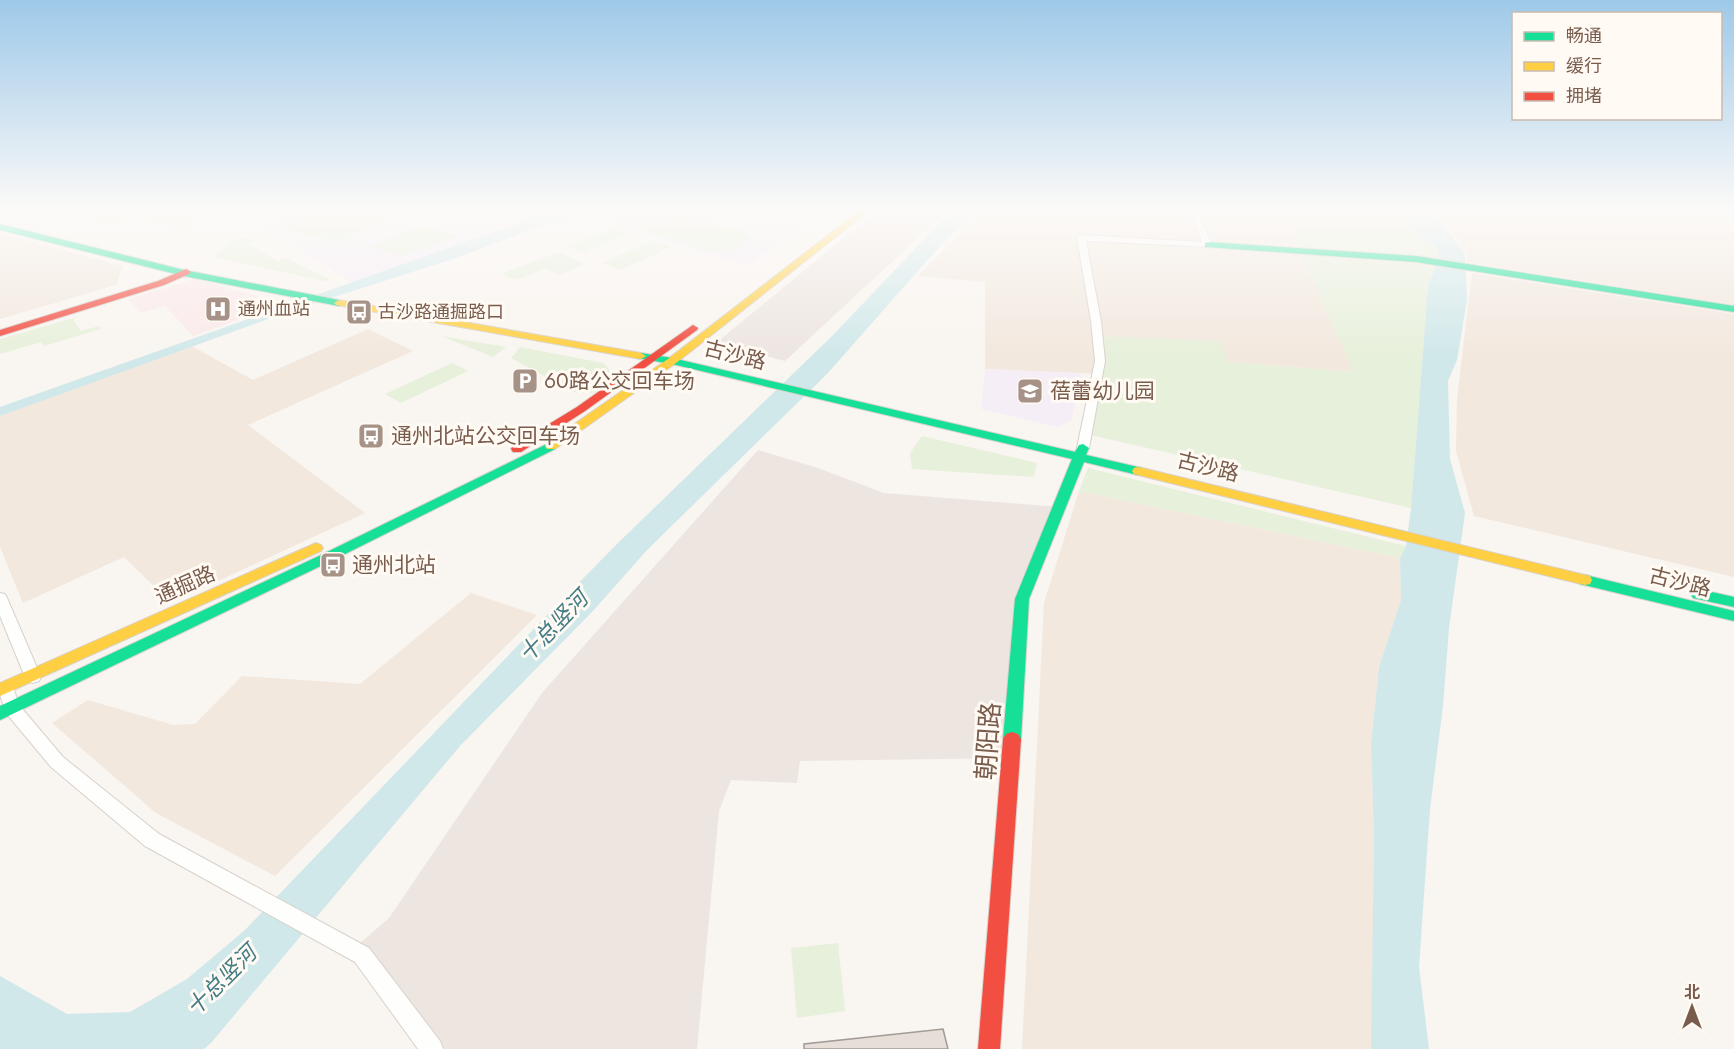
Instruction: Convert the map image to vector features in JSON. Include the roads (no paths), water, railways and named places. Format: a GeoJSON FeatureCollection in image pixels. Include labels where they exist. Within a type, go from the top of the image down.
{"type":"FeatureCollection","features":[{"type":"Feature","properties":{"kind":"main road"},"geometry":{"type":"LineString","coordinates":[[139,258],[408,316],[657,354],[786,258]]}},
{"type":"Feature","properties":{"kind":"main road"},"geometry":{"type":"LineString","coordinates":[[156,258],[184,268]]}},
{"type":"Feature","properties":{"kind":"main road"},"geometry":{"type":"LineString","coordinates":[[676,358],[804,258]]}},
{"type":"Feature","properties":{"kind":"main road"},"geometry":{"type":"LineString","coordinates":[[1400,258],[1734,309]]}},
{"type":"Feature","properties":{"kind":"main road"},"geometry":{"type":"LineString","coordinates":[[0,325],[184,268]]}},
{"type":"Feature","properties":{"kind":"main road"},"geometry":{"type":"LineString","coordinates":[[0,333],[161,283],[184,268]]}},
{"type":"Feature","properties":{"kind":"main road","name":"古沙路"},"geometry":{"type":"LineString","coordinates":[[657,354],[1491,551],[1734,602]]}},
{"type":"Feature","properties":{"kind":"main road","name":"通掘路"},"geometry":{"type":"LineString","coordinates":[[3,689],[385,514],[530,442],[657,354]]}},
{"type":"Feature","properties":{"kind":"main road","name":"通掘路"},"geometry":{"type":"LineString","coordinates":[[6,711],[324,559],[549,447],[676,358]]}},
{"type":"Feature","properties":{"kind":"main road","name":"朝阳路"},"geometry":{"type":"LineString","coordinates":[[989,1049],[1022,599],[1082,453]]}},
{"type":"Feature","properties":{"kind":"main road","name":"古沙路"},"geometry":{"type":"LineString","coordinates":[[1491,551],[1734,616]]}},
{"type":"Feature","properties":{"kind":"street"},"geometry":{"type":"LineString","coordinates":[[1082,453],[1100,361],[1096,321],[1085,258]]}},
{"type":"Feature","properties":{"kind":"street"},"geometry":{"type":"LineString","coordinates":[[0,598],[33,677]]}},
{"type":"Feature","properties":{"kind":"street"},"geometry":{"type":"LineString","coordinates":[[3,689],[6,711],[57,762],[152,840],[362,955],[432,1049]]}},
{"type":"Feature","properties":{"kind":"water"},"geometry":{"type":"Polygon","coordinates":[[[420,258],[456,258],[293,310],[0,416],[0,407],[420,258]]]}},
{"type":"Feature","properties":{"kind":"water","name":"十总竖河"},"geometry":{"type":"Polygon","coordinates":[[[906,258],[929,258],[827,374],[647,550],[593,611],[460,746],[204,1049],[0,1049],[0,976],[67,1014],[130,1012],[187,979],[245,930],[619,542],[832,336],[906,258]]]}},
{"type":"Feature","properties":{"kind":"water"},"geometry":{"type":"Polygon","coordinates":[[[1465,258],[1467,300],[1457,360],[1448,381],[1450,459],[1465,513],[1449,628],[1443,706],[1430,809],[1419,967],[1429,1049],[1371,1049],[1374,838],[1371,744],[1379,667],[1401,600],[1400,558],[1406,546],[1411,508],[1428,286],[1439,259],[1465,258]]]}},
{"type":"Feature","properties":{"kind":"place","name":"通州血站"},"geometry":{"type":"Point","coordinates":[218,309]}},
{"type":"Feature","properties":{"kind":"place","name":"古沙路通掘路口"},"geometry":{"type":"Point","coordinates":[359,312]}},
{"type":"Feature","properties":{"kind":"place","name":"60路公交回车场"},"geometry":{"type":"Point","coordinates":[525,381]}},
{"type":"Feature","properties":{"kind":"place","name":"蓓蕾幼儿园"},"geometry":{"type":"Point","coordinates":[1030,391]}},
{"type":"Feature","properties":{"kind":"place","name":"通州北站公交回车场"},"geometry":{"type":"Point","coordinates":[371,436]}},
{"type":"Feature","properties":{"kind":"place","name":"通州北站"},"geometry":{"type":"Point","coordinates":[333,565]}}]}
